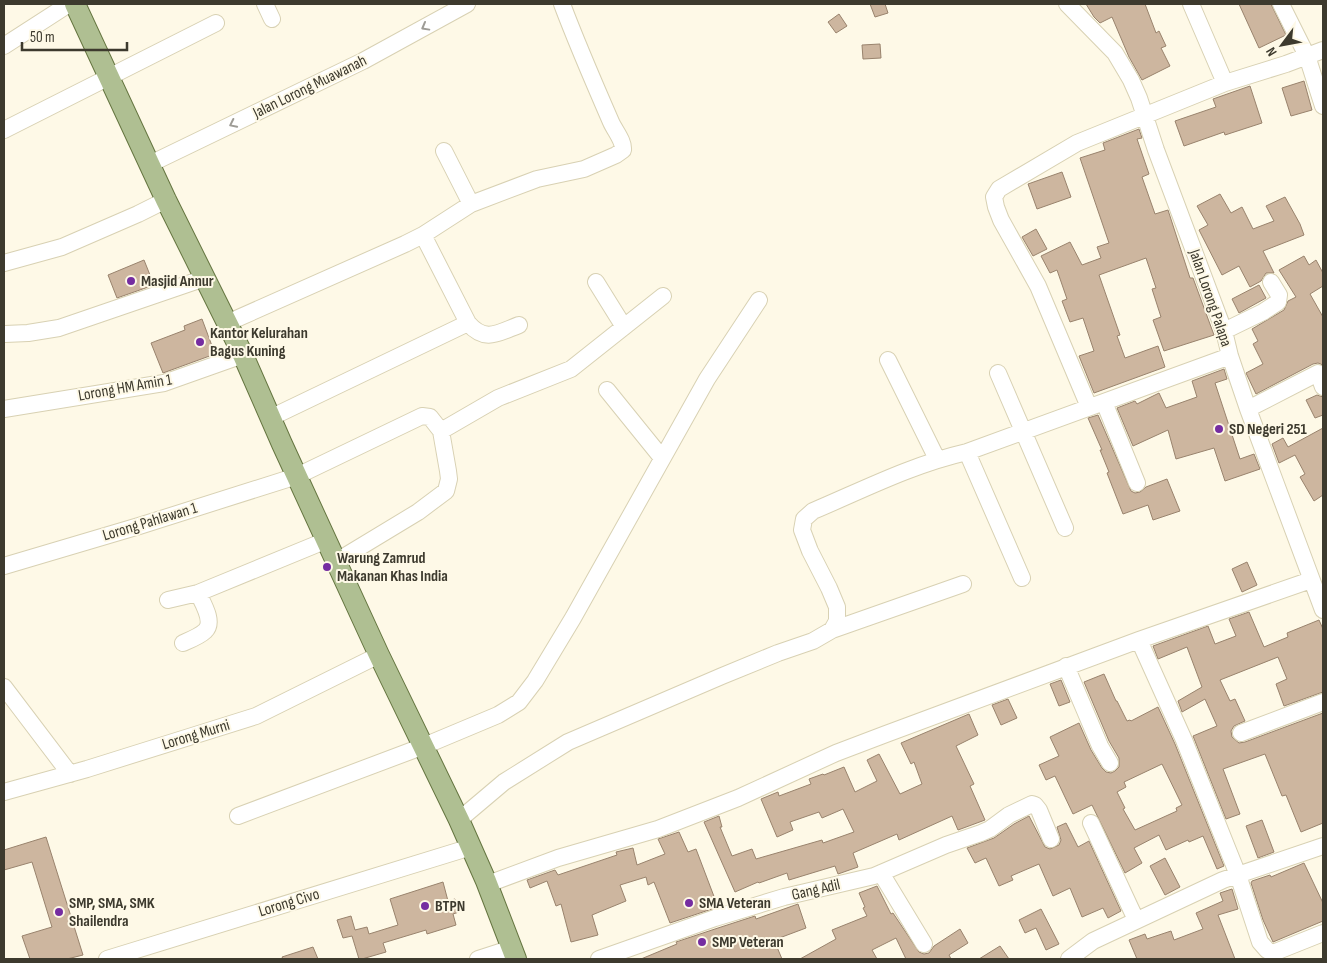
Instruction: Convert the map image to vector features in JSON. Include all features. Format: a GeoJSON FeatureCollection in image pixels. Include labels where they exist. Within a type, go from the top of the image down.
{"type":"FeatureCollection","features":[{"type":"Feature","properties":{"kind":"main road"},"geometry":{"type":"LineString","coordinates":[[75,4],[166,200],[243,355],[379,655],[459,820],[488,884],[514,953]]}},
{"type":"Feature","properties":{"kind":"street"},"geometry":{"type":"LineString","coordinates":[[4,46],[69,4]]}},
{"type":"Feature","properties":{"kind":"street"},"geometry":{"type":"LineString","coordinates":[[264,4],[272,19]]}},
{"type":"Feature","properties":{"kind":"street","name":"Jalan Lorong Muawanah"},"geometry":{"type":"LineString","coordinates":[[150,164],[363,61],[465,4]]}},
{"type":"Feature","properties":{"kind":"street"},"geometry":{"type":"LineString","coordinates":[[227,323],[406,244],[471,204],[537,179],[584,169],[623,150],[562,4]]}},
{"type":"Feature","properties":{"kind":"street","name":"Jalan Lorong Palapa"},"geometry":{"type":"LineString","coordinates":[[1067,4],[1115,53],[1139,98],[1224,331],[1230,356],[1248,409],[1323,610]]}},
{"type":"Feature","properties":{"kind":"street"},"geometry":{"type":"LineString","coordinates":[[1191,4],[1225,83]]}},
{"type":"Feature","properties":{"kind":"street"},"geometry":{"type":"LineString","coordinates":[[1281,4],[1307,56],[1323,106]]}},
{"type":"Feature","properties":{"kind":"street"},"geometry":{"type":"LineString","coordinates":[[4,130],[216,24]]}},
{"type":"Feature","properties":{"kind":"street"},"geometry":{"type":"LineString","coordinates":[[1137,484],[1038,286],[1001,220],[994,197],[999,189],[1077,143],[1225,83],[1323,50]]}},
{"type":"Feature","properties":{"kind":"street"},"geometry":{"type":"LineString","coordinates":[[444,151],[471,204]]}},
{"type":"Feature","properties":{"kind":"street"},"geometry":{"type":"LineString","coordinates":[[4,263],[62,247],[166,200]]}},
{"type":"Feature","properties":{"kind":"street"},"geometry":{"type":"LineString","coordinates":[[423,234],[468,323],[477,333],[484,335],[498,333],[519,325]]}},
{"type":"Feature","properties":{"kind":"street"},"geometry":{"type":"LineString","coordinates":[[4,334],[28,333],[59,328],[205,278]]}},
{"type":"Feature","properties":{"kind":"street"},"geometry":{"type":"LineString","coordinates":[[596,282],[624,327]]}},
{"type":"Feature","properties":{"kind":"street"},"geometry":{"type":"LineString","coordinates":[[1224,331],[1263,312],[1278,302],[1279,294],[1271,282]]}},
{"type":"Feature","properties":{"kind":"street"},"geometry":{"type":"LineString","coordinates":[[337,562],[418,512],[446,490],[449,479],[441,431],[498,398],[571,369],[663,296]]}},
{"type":"Feature","properties":{"kind":"street"},"geometry":{"type":"LineString","coordinates":[[238,816],[424,746],[506,711],[526,694],[573,618],[707,380],[759,300]]}},
{"type":"Feature","properties":{"kind":"street"},"geometry":{"type":"LineString","coordinates":[[270,418],[468,323]]}},
{"type":"Feature","properties":{"kind":"street","name":"Lorong HM Amin 1"},"geometry":{"type":"LineString","coordinates":[[4,409],[164,383],[243,355]]}},
{"type":"Feature","properties":{"kind":"street"},"geometry":{"type":"LineString","coordinates":[[832,630],[837,621],[837,607],[804,536],[802,526],[804,519],[813,511],[894,475],[937,459],[967,452],[1230,356]]}},
{"type":"Feature","properties":{"kind":"street"},"geometry":{"type":"LineString","coordinates":[[888,360],[937,459]]}},
{"type":"Feature","properties":{"kind":"street"},"geometry":{"type":"LineString","coordinates":[[998,373],[1065,528]]}},
{"type":"Feature","properties":{"kind":"street"},"geometry":{"type":"LineString","coordinates":[[1248,409],[1321,376]]}},
{"type":"Feature","properties":{"kind":"street"},"geometry":{"type":"LineString","coordinates":[[607,390],[662,458]]}},
{"type":"Feature","properties":{"kind":"street","name":"Lorong Pahlawan 1"},"geometry":{"type":"LineString","coordinates":[[4,566],[297,476],[422,416],[430,416],[441,431]]}},
{"type":"Feature","properties":{"kind":"street"},"geometry":{"type":"LineString","coordinates":[[967,452],[1022,578]]}},
{"type":"Feature","properties":{"kind":"street"},"geometry":{"type":"LineString","coordinates":[[168,600],[198,593],[327,540]]}},
{"type":"Feature","properties":{"kind":"street"},"geometry":{"type":"LineString","coordinates":[[488,884],[558,858],[658,829],[738,798],[836,753],[1066,666],[1311,580]]}},
{"type":"Feature","properties":{"kind":"street"},"geometry":{"type":"LineString","coordinates":[[459,820],[504,782],[568,742],[722,676],[813,641],[832,630],[963,584]]}},
{"type":"Feature","properties":{"kind":"street"},"geometry":{"type":"LineString","coordinates":[[183,643],[205,631],[209,626],[207,613],[198,593]]}},
{"type":"Feature","properties":{"kind":"street"},"geometry":{"type":"LineString","coordinates":[[1139,640],[1184,740],[1238,875],[1260,942],[1274,956],[1323,933]]}},
{"type":"Feature","properties":{"kind":"street","name":"Lorong Murni"},"geometry":{"type":"LineString","coordinates":[[4,792],[70,774],[256,716],[379,655]]}},
{"type":"Feature","properties":{"kind":"street"},"geometry":{"type":"LineString","coordinates":[[1066,666],[1100,746],[1110,763]]}},
{"type":"Feature","properties":{"kind":"street"},"geometry":{"type":"LineString","coordinates":[[4,687],[70,774]]}},
{"type":"Feature","properties":{"kind":"street"},"geometry":{"type":"LineString","coordinates":[[1241,732],[1323,702]]}},
{"type":"Feature","properties":{"kind":"street","name":"Gang Adil"},"geometry":{"type":"LineString","coordinates":[[599,959],[715,918],[784,897],[874,876],[946,845],[990,829],[1009,814],[1032,804],[1039,810],[1051,839]]}},
{"type":"Feature","properties":{"kind":"street"},"geometry":{"type":"LineString","coordinates":[[1091,823],[1136,920]]}},
{"type":"Feature","properties":{"kind":"street"},"geometry":{"type":"LineString","coordinates":[[1069,959],[1093,941],[1136,920],[1238,875],[1323,846]]}},
{"type":"Feature","properties":{"kind":"street","name":"Lorong Civo"},"geometry":{"type":"LineString","coordinates":[[107,959],[471,847]]}},
{"type":"Feature","properties":{"kind":"street"},"geometry":{"type":"LineString","coordinates":[[881,873],[924,944]]}},
{"type":"Feature","properties":{"kind":"street"},"geometry":{"type":"LineString","coordinates":[[478,959],[514,953]]}},
{"type":"Feature","properties":{"kind":"building"},"geometry":{"type":"Polygon","coordinates":[[[870,4],[885,4],[888,13],[875,17],[870,4]]]}},
{"type":"Feature","properties":{"kind":"building"},"geometry":{"type":"Polygon","coordinates":[[[1086,4],[1145,4],[1156,33],[1159,31],[1166,46],[1161,48],[1170,66],[1142,80],[1129,57],[1112,17],[1100,23],[1086,4]]]}},
{"type":"Feature","properties":{"kind":"building"},"geometry":{"type":"Polygon","coordinates":[[[1239,4],[1271,4],[1286,35],[1259,48],[1239,4]]]}},
{"type":"Feature","properties":{"kind":"building"},"geometry":{"type":"Polygon","coordinates":[[[839,14],[847,26],[836,33],[828,22],[839,14]]]}},
{"type":"Feature","properties":{"kind":"building"},"geometry":{"type":"Polygon","coordinates":[[[880,44],[881,58],[863,59],[862,45],[880,44]]]}},
{"type":"Feature","properties":{"kind":"building"},"geometry":{"type":"Polygon","coordinates":[[[1304,81],[1312,110],[1291,116],[1282,88],[1304,81]]]}},
{"type":"Feature","properties":{"kind":"building"},"geometry":{"type":"Polygon","coordinates":[[[1250,86],[1262,123],[1225,135],[1224,132],[1184,146],[1175,121],[1216,107],[1213,99],[1250,86]]]}},
{"type":"Feature","properties":{"kind":"building"},"geometry":{"type":"Polygon","coordinates":[[[1139,129],[1142,138],[1137,139],[1149,174],[1142,177],[1155,214],[1168,210],[1190,278],[1193,278],[1214,335],[1164,351],[1153,320],[1161,317],[1152,289],[1156,288],[1146,258],[1099,275],[1120,335],[1117,336],[1125,358],[1158,346],[1165,367],[1094,393],[1079,356],[1094,351],[1083,318],[1070,322],[1062,301],[1067,299],[1057,270],[1050,273],[1041,256],[1070,242],[1082,265],[1101,258],[1097,247],[1109,243],[1080,158],[1105,150],[1103,143],[1139,129]]]}},
{"type":"Feature","properties":{"kind":"building"},"geometry":{"type":"Polygon","coordinates":[[[1062,172],[1071,197],[1037,209],[1028,184],[1062,172]]]}},
{"type":"Feature","properties":{"kind":"building"},"geometry":{"type":"Polygon","coordinates":[[[1220,194],[1231,213],[1242,207],[1253,229],[1274,221],[1266,206],[1285,197],[1304,235],[1263,251],[1274,273],[1266,273],[1261,281],[1250,287],[1239,266],[1222,275],[1199,230],[1208,225],[1197,206],[1220,194]]]}},
{"type":"Feature","properties":{"kind":"building"},"geometry":{"type":"Polygon","coordinates":[[[1036,229],[1047,249],[1033,256],[1022,237],[1036,229]]]}},
{"type":"Feature","properties":{"kind":"building"},"geometry":{"type":"Polygon","coordinates":[[[1304,256],[1309,265],[1316,260],[1323,273],[1323,286],[1310,294],[1323,317],[1323,365],[1313,364],[1256,394],[1246,373],[1263,364],[1253,344],[1258,341],[1252,329],[1284,310],[1288,301],[1296,297],[1279,270],[1304,256]]]}},
{"type":"Feature","properties":{"kind":"building","name":"Masjid Annur"},"geometry":{"type":"Polygon","coordinates":[[[144,260],[154,285],[117,298],[108,275],[144,260]]]}},
{"type":"Feature","properties":{"kind":"building"},"geometry":{"type":"Polygon","coordinates":[[[1259,285],[1266,298],[1239,313],[1232,299],[1259,285]]]}},
{"type":"Feature","properties":{"kind":"building"},"geometry":{"type":"Polygon","coordinates":[[[202,319],[215,354],[163,373],[151,343],[185,330],[184,326],[202,319]]]}},
{"type":"Feature","properties":{"kind":"building"},"geometry":{"type":"Polygon","coordinates":[[[1224,369],[1227,379],[1215,383],[1240,459],[1254,454],[1260,469],[1225,481],[1214,448],[1176,459],[1168,430],[1133,446],[1117,408],[1135,401],[1137,404],[1159,393],[1166,408],[1197,397],[1192,381],[1224,369]]]}},
{"type":"Feature","properties":{"kind":"building"},"geometry":{"type":"Polygon","coordinates":[[[1317,395],[1323,397],[1323,415],[1315,418],[1306,400],[1317,395]]]}},
{"type":"Feature","properties":{"kind":"building"},"geometry":{"type":"Polygon","coordinates":[[[1098,415],[1131,491],[1135,493],[1140,492],[1146,487],[1167,479],[1180,511],[1153,520],[1148,505],[1123,514],[1107,473],[1109,472],[1100,450],[1102,450],[1088,418],[1098,415]]]}},
{"type":"Feature","properties":{"kind":"building"},"geometry":{"type":"Polygon","coordinates":[[[1323,428],[1323,495],[1314,501],[1300,477],[1305,474],[1295,455],[1279,463],[1272,444],[1283,438],[1288,447],[1323,428]]]}},
{"type":"Feature","properties":{"kind":"building"},"geometry":{"type":"Polygon","coordinates":[[[1247,562],[1257,585],[1242,592],[1232,569],[1247,562]]]}},
{"type":"Feature","properties":{"kind":"building"},"geometry":{"type":"Polygon","coordinates":[[[1249,612],[1264,647],[1288,637],[1287,633],[1319,620],[1323,629],[1323,692],[1284,706],[1276,684],[1287,679],[1278,657],[1220,680],[1230,701],[1235,699],[1245,721],[1234,726],[1231,731],[1232,737],[1239,743],[1323,713],[1323,823],[1301,832],[1286,795],[1282,796],[1265,754],[1223,769],[1240,814],[1226,819],[1193,736],[1217,726],[1205,699],[1182,712],[1178,701],[1202,687],[1187,647],[1158,659],[1153,646],[1208,626],[1215,644],[1236,636],[1229,619],[1249,612]]]}},
{"type":"Feature","properties":{"kind":"building"},"geometry":{"type":"Polygon","coordinates":[[[1104,674],[1127,721],[1131,721],[1158,707],[1175,744],[1224,866],[1217,869],[1203,836],[1189,842],[1188,840],[1166,850],[1159,835],[1134,848],[1142,863],[1125,873],[1092,805],[1073,814],[1055,776],[1046,780],[1039,765],[1059,756],[1050,737],[1079,723],[1091,750],[1102,768],[1106,772],[1111,773],[1119,767],[1119,758],[1109,741],[1084,682],[1104,674]],[[1162,764],[1124,782],[1126,787],[1117,792],[1125,808],[1123,809],[1135,830],[1177,811],[1176,808],[1182,805],[1162,764]]]}},
{"type":"Feature","properties":{"kind":"building"},"geometry":{"type":"Polygon","coordinates":[[[1061,680],[1070,702],[1059,706],[1050,684],[1061,680]]]}},
{"type":"Feature","properties":{"kind":"building"},"geometry":{"type":"Polygon","coordinates":[[[1008,699],[1017,718],[1001,725],[992,705],[1008,699]]]}},
{"type":"Feature","properties":{"kind":"building"},"geometry":{"type":"Polygon","coordinates":[[[969,714],[978,735],[956,746],[974,784],[970,786],[985,820],[958,830],[952,816],[899,840],[897,834],[853,853],[858,867],[838,874],[835,866],[789,880],[787,873],[735,892],[704,822],[719,816],[722,827],[720,827],[732,856],[752,849],[756,859],[822,840],[823,843],[854,832],[843,809],[822,818],[819,812],[790,822],[793,830],[777,837],[761,799],[778,792],[779,796],[811,784],[809,779],[844,767],[855,792],[877,781],[867,760],[879,754],[900,794],[922,784],[914,762],[911,764],[901,743],[969,714]]]}},
{"type":"Feature","properties":{"kind":"building"},"geometry":{"type":"Polygon","coordinates":[[[1029,816],[1045,847],[1050,849],[1059,845],[1061,840],[1057,827],[1066,823],[1078,847],[1089,841],[1121,911],[1108,918],[1103,908],[1082,917],[1070,888],[1053,896],[1039,864],[1011,876],[1013,880],[999,886],[986,858],[975,863],[967,848],[994,838],[1029,816]]]}},
{"type":"Feature","properties":{"kind":"building"},"geometry":{"type":"Polygon","coordinates":[[[1262,820],[1274,852],[1258,858],[1246,826],[1262,820]]]}},
{"type":"Feature","properties":{"kind":"building"},"geometry":{"type":"Polygon","coordinates":[[[679,832],[688,852],[696,849],[718,907],[670,923],[654,882],[648,885],[646,877],[620,885],[626,901],[592,915],[598,935],[571,942],[561,904],[556,906],[547,881],[530,888],[527,880],[555,870],[558,875],[617,855],[616,852],[633,848],[637,865],[665,854],[658,839],[679,832]]]}},
{"type":"Feature","properties":{"kind":"building","name":"SMP, SMA, SMK Shailendra"},"geometry":{"type":"Polygon","coordinates":[[[46,837],[83,955],[67,959],[30,959],[22,936],[52,927],[32,862],[4,870],[4,850],[46,837]]]}},
{"type":"Feature","properties":{"kind":"building"},"geometry":{"type":"Polygon","coordinates":[[[1165,858],[1180,887],[1165,895],[1150,866],[1165,858]]]}},
{"type":"Feature","properties":{"kind":"building"},"geometry":{"type":"Polygon","coordinates":[[[1304,863],[1323,903],[1323,921],[1273,942],[1263,920],[1251,883],[1252,881],[1270,875],[1271,877],[1304,863]]]}},
{"type":"Feature","properties":{"kind":"building","name":"BTPN"},"geometry":{"type":"Polygon","coordinates":[[[443,882],[448,901],[455,899],[459,912],[453,914],[456,925],[427,934],[426,930],[383,943],[386,952],[362,959],[359,959],[352,936],[343,938],[337,920],[351,916],[355,930],[367,927],[369,934],[398,925],[390,899],[443,882]]]}},
{"type":"Feature","properties":{"kind":"building"},"geometry":{"type":"Polygon","coordinates":[[[877,886],[891,914],[893,913],[919,952],[929,953],[934,946],[960,929],[968,943],[949,955],[951,959],[906,959],[896,938],[872,950],[877,959],[800,959],[836,939],[832,930],[867,916],[859,893],[877,886]]]}},
{"type":"Feature","properties":{"kind":"building"},"geometry":{"type":"Polygon","coordinates":[[[1232,889],[1238,909],[1218,915],[1235,959],[1137,959],[1129,940],[1145,934],[1147,939],[1171,931],[1174,940],[1203,929],[1196,913],[1223,901],[1220,893],[1232,889]]]}},
{"type":"Feature","properties":{"kind":"building"},"geometry":{"type":"Polygon","coordinates":[[[798,904],[806,928],[774,940],[782,959],[641,959],[677,944],[676,942],[755,916],[756,919],[798,904]]]}},
{"type":"Feature","properties":{"kind":"building"},"geometry":{"type":"Polygon","coordinates":[[[1041,909],[1059,944],[1046,950],[1036,928],[1025,933],[1019,920],[1041,909]]]}},
{"type":"Feature","properties":{"kind":"building"},"geometry":{"type":"Polygon","coordinates":[[[1000,946],[1009,959],[979,959],[1000,946]]]}},
{"type":"Feature","properties":{"kind":"building"},"geometry":{"type":"Polygon","coordinates":[[[313,947],[318,959],[283,959],[282,957],[313,947]]]}},
{"type":"Feature","properties":{"kind":"place","name":"Masjid Annur"},"geometry":{"type":"Point","coordinates":[131,281]}},
{"type":"Feature","properties":{"kind":"place","name":"Kantor Kelurahan Bagus Kuning"},"geometry":{"type":"Point","coordinates":[200,342]}},
{"type":"Feature","properties":{"kind":"place","name":"SD Negeri 251"},"geometry":{"type":"Point","coordinates":[1219,429]}},
{"type":"Feature","properties":{"kind":"place","name":"Warung Zamrud Makanan Khas India"},"geometry":{"type":"Point","coordinates":[327,567]}},
{"type":"Feature","properties":{"kind":"place","name":"SMA Veteran"},"geometry":{"type":"Point","coordinates":[689,903]}},
{"type":"Feature","properties":{"kind":"place","name":"BTPN"},"geometry":{"type":"Point","coordinates":[425,906]}},
{"type":"Feature","properties":{"kind":"place","name":"SMP, SMA, SMK Shailendra"},"geometry":{"type":"Point","coordinates":[59,912]}},
{"type":"Feature","properties":{"kind":"place","name":"SMP Veteran"},"geometry":{"type":"Point","coordinates":[702,942]}}]}
